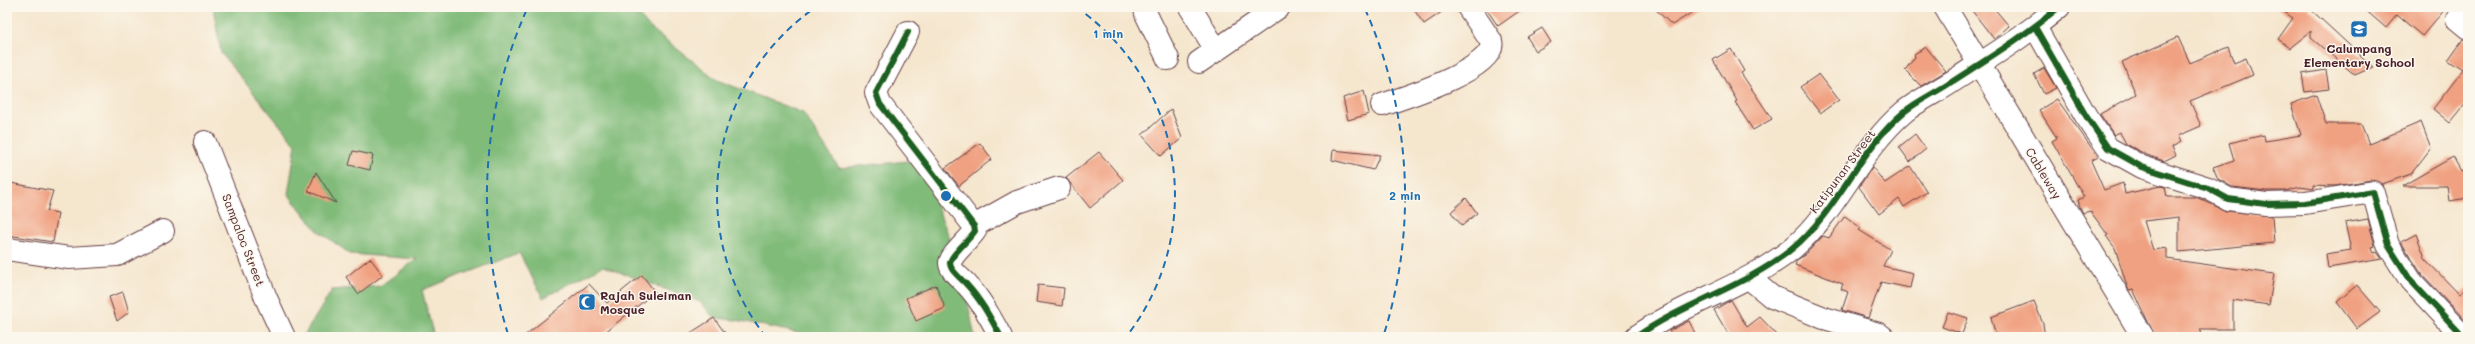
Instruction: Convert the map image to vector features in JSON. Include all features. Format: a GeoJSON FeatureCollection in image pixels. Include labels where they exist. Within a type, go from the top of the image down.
{"type":"FeatureCollection","features":[{"type":"Feature","properties":{"kind":"street"},"geometry":{"type":"LineString","coordinates":[[1145,7],[1146,14],[1168,59]]}},
{"type":"Feature","properties":{"kind":"street"},"geometry":{"type":"LineString","coordinates":[[1190,7],[1207,56],[1277,8]]}},
{"type":"Feature","properties":{"kind":"street"},"geometry":{"type":"LineString","coordinates":[[1382,105],[1424,91],[1454,77],[1480,63],[1490,54],[1493,46],[1491,41],[1468,7]]}},
{"type":"Feature","properties":{"kind":"street","name":"Cableway"},"geometry":{"type":"LineString","coordinates":[[1945,7],[2143,337]]}},
{"type":"Feature","properties":{"kind":"street","name":"Katipunan Street"},"geometry":{"type":"LineString","coordinates":[[1636,337],[1656,322],[1749,278],[1794,247],[1830,208],[1878,140],[1904,112],[1979,65],[2035,27],[2059,7]]}},
{"type":"Feature","properties":{"kind":"street"},"geometry":{"type":"LineString","coordinates":[[2035,27],[2086,116],[2108,148],[2142,167],[2208,188],[2228,199],[2266,204],[2305,203],[2372,192],[2388,245],[2411,281],[2459,332]]}},
{"type":"Feature","properties":{"kind":"street"},"geometry":{"type":"LineString","coordinates":[[908,32],[876,93],[880,104],[974,226],[975,231],[952,258],[950,263],[952,269],[969,286],[1001,337]]}},
{"type":"Feature","properties":{"kind":"street","name":"Sampaloc Street"},"geometry":{"type":"LineString","coordinates":[[205,142],[266,298],[284,337]]}},
{"type":"Feature","properties":{"kind":"street"},"geometry":{"type":"LineString","coordinates":[[974,226],[1017,202],[1059,188]]}},
{"type":"Feature","properties":{"kind":"street"},"geometry":{"type":"LineString","coordinates":[[7,249],[69,258],[117,255],[163,231]]}},
{"type":"Feature","properties":{"kind":"street"},"geometry":{"type":"LineString","coordinates":[[1749,278],[1772,297],[1824,318],[1879,334],[1883,337]]}},
{"type":"Feature","properties":{"kind":"green space"},"geometry":{"type":"Polygon","coordinates":[[[213,7],[632,7],[648,26],[717,80],[803,113],[839,168],[918,160],[959,261],[975,337],[817,337],[736,320],[714,318],[700,302],[603,266],[543,298],[519,253],[422,290],[434,337],[303,337],[332,290],[380,286],[417,259],[350,254],[317,230],[288,194],[296,145],[221,53],[213,7]]]}},
{"type":"Feature","properties":{"kind":"building"},"geometry":{"type":"Polygon","coordinates":[[[1412,7],[1449,7],[1424,24],[1412,7]]]}},
{"type":"Feature","properties":{"kind":"building"},"geometry":{"type":"Polygon","coordinates":[[[1485,7],[1525,7],[1498,26],[1485,7]]]}},
{"type":"Feature","properties":{"kind":"building"},"geometry":{"type":"Polygon","coordinates":[[[1653,7],[1701,7],[1672,25],[1653,7]]]}},
{"type":"Feature","properties":{"kind":"building"},"geometry":{"type":"Polygon","coordinates":[[[1969,7],[1993,7],[2009,26],[1994,39],[1969,7]]]}},
{"type":"Feature","properties":{"kind":"building"},"geometry":{"type":"Polygon","coordinates":[[[2277,7],[2308,7],[2373,67],[2355,75],[2311,38],[2311,31],[2290,48],[2278,39],[2293,18],[2277,7]]]}},
{"type":"Feature","properties":{"kind":"building"},"geometry":{"type":"Polygon","coordinates":[[[2362,7],[2447,7],[2422,36],[2397,15],[2386,28],[2362,7]]]}},
{"type":"Feature","properties":{"kind":"building"},"geometry":{"type":"Polygon","coordinates":[[[1542,28],[1551,42],[1536,51],[1527,37],[1542,28]]]}},
{"type":"Feature","properties":{"kind":"building"},"geometry":{"type":"Polygon","coordinates":[[[2178,37],[2190,63],[2228,47],[2234,63],[2246,58],[2253,75],[2190,101],[2201,126],[2178,136],[2181,142],[2172,147],[2176,155],[2164,161],[2147,155],[2126,144],[2120,132],[2114,135],[2100,114],[2136,94],[2122,62],[2178,37]]]}},
{"type":"Feature","properties":{"kind":"building"},"geometry":{"type":"Polygon","coordinates":[[[2463,39],[2468,40],[2468,101],[2450,123],[2433,109],[2463,70],[2448,60],[2463,39]]]}},
{"type":"Feature","properties":{"kind":"building"},"geometry":{"type":"Polygon","coordinates":[[[1926,47],[1946,71],[1921,86],[1905,70],[1915,57],[1914,54],[1926,47]]]}},
{"type":"Feature","properties":{"kind":"building"},"geometry":{"type":"Polygon","coordinates":[[[1731,49],[1744,71],[1741,73],[1772,119],[1753,130],[1735,102],[1737,101],[1713,60],[1731,49]]]}},
{"type":"Feature","properties":{"kind":"building"},"geometry":{"type":"Polygon","coordinates":[[[2044,68],[2056,88],[2044,94],[2034,74],[2044,68]]]}},
{"type":"Feature","properties":{"kind":"building"},"geometry":{"type":"Polygon","coordinates":[[[2326,70],[2329,89],[2305,92],[2302,74],[2326,70]]]}},
{"type":"Feature","properties":{"kind":"building"},"geometry":{"type":"Polygon","coordinates":[[[1819,74],[1839,100],[1820,113],[1800,87],[1819,74]]]}},
{"type":"Feature","properties":{"kind":"building"},"geometry":{"type":"Polygon","coordinates":[[[1364,91],[1369,114],[1348,120],[1343,98],[1364,91]]]}},
{"type":"Feature","properties":{"kind":"building"},"geometry":{"type":"Polygon","coordinates":[[[2316,95],[2326,124],[2361,124],[2369,144],[2421,122],[2431,148],[2411,174],[2382,184],[2371,180],[2335,186],[2313,185],[2314,189],[2300,187],[2285,191],[2267,191],[2232,187],[2218,179],[2213,167],[2234,160],[2229,143],[2264,135],[2265,141],[2301,135],[2291,104],[2316,95]]]}},
{"type":"Feature","properties":{"kind":"building"},"geometry":{"type":"Polygon","coordinates":[[[2057,99],[2098,157],[2091,161],[2104,190],[2123,183],[2125,194],[2160,186],[2165,187],[2167,197],[2196,197],[2226,211],[2272,216],[2274,243],[2179,252],[2179,217],[2144,221],[2153,250],[2167,248],[2167,259],[2274,274],[2269,305],[2233,300],[2233,329],[2200,329],[2203,337],[2155,337],[2133,289],[2129,290],[2127,286],[2115,248],[2106,236],[2108,235],[2090,211],[2083,213],[2078,200],[2084,197],[2052,141],[2057,138],[2039,110],[2057,99]]]}},
{"type":"Feature","properties":{"kind":"building"},"geometry":{"type":"Polygon","coordinates":[[[1171,109],[1182,138],[1161,156],[1142,135],[1171,109]]]}},
{"type":"Feature","properties":{"kind":"building"},"geometry":{"type":"Polygon","coordinates":[[[1915,134],[1926,149],[1910,162],[1899,147],[1915,134]]]}},
{"type":"Feature","properties":{"kind":"building"},"geometry":{"type":"Polygon","coordinates":[[[980,143],[992,159],[959,186],[945,168],[980,143]]]}},
{"type":"Feature","properties":{"kind":"building"},"geometry":{"type":"Polygon","coordinates":[[[1333,150],[1380,155],[1373,170],[1332,160],[1333,150]]]}},
{"type":"Feature","properties":{"kind":"building"},"geometry":{"type":"Polygon","coordinates":[[[353,151],[373,155],[370,170],[349,165],[353,151]]]}},
{"type":"Feature","properties":{"kind":"building"},"geometry":{"type":"Polygon","coordinates":[[[1099,152],[1123,180],[1090,208],[1066,178],[1099,152]]]}},
{"type":"Feature","properties":{"kind":"building"},"geometry":{"type":"Polygon","coordinates":[[[2453,157],[2461,171],[2468,167],[2468,198],[2449,201],[2447,186],[2402,186],[2453,157]]]}},
{"type":"Feature","properties":{"kind":"building"},"geometry":{"type":"Polygon","coordinates":[[[1910,166],[1927,192],[1904,207],[1899,199],[1879,214],[1859,187],[1872,167],[1885,183],[1910,166]]]}},
{"type":"Feature","properties":{"kind":"building"},"geometry":{"type":"Polygon","coordinates":[[[316,172],[336,203],[308,191],[316,172]]]}},
{"type":"Feature","properties":{"kind":"building"},"geometry":{"type":"Polygon","coordinates":[[[11,183],[53,191],[47,211],[58,213],[53,242],[7,235],[7,204],[11,183]]]}},
{"type":"Feature","properties":{"kind":"building"},"geometry":{"type":"Polygon","coordinates":[[[1466,198],[1477,213],[1462,226],[1451,212],[1466,198]]]}},
{"type":"Feature","properties":{"kind":"building"},"geometry":{"type":"Polygon","coordinates":[[[1845,216],[1861,228],[1859,230],[1891,250],[1883,266],[1913,273],[1910,288],[1881,282],[1868,318],[1842,310],[1848,292],[1841,289],[1843,284],[1795,265],[1797,260],[1806,254],[1823,236],[1829,238],[1845,216]]]}},
{"type":"Feature","properties":{"kind":"building"},"geometry":{"type":"Polygon","coordinates":[[[2368,219],[2375,246],[2372,247],[2374,253],[2377,252],[2382,259],[2328,268],[2326,254],[2351,250],[2345,223],[2368,219]]]}},
{"type":"Feature","properties":{"kind":"building"},"geometry":{"type":"Polygon","coordinates":[[[2416,234],[2426,260],[2459,294],[2468,287],[2468,323],[2421,273],[2401,242],[2416,234]]]}},
{"type":"Feature","properties":{"kind":"building"},"geometry":{"type":"Polygon","coordinates":[[[370,258],[383,275],[358,294],[346,277],[370,258]]]}},
{"type":"Feature","properties":{"kind":"building","name":"Rajah Suleiman Mosque"},"geometry":{"type":"Polygon","coordinates":[[[642,275],[655,292],[599,337],[523,337],[589,284],[607,303],[642,275]]]}},
{"type":"Feature","properties":{"kind":"building"},"geometry":{"type":"Polygon","coordinates":[[[936,285],[945,308],[916,321],[906,298],[936,285]]]}},
{"type":"Feature","properties":{"kind":"building"},"geometry":{"type":"Polygon","coordinates":[[[1038,285],[1064,288],[1062,306],[1036,302],[1038,285]]]}},
{"type":"Feature","properties":{"kind":"building"},"geometry":{"type":"Polygon","coordinates":[[[2357,285],[2380,312],[2357,329],[2337,302],[2357,285]]]}},
{"type":"Feature","properties":{"kind":"building"},"geometry":{"type":"Polygon","coordinates":[[[123,292],[129,312],[117,321],[109,297],[123,292]]]}},
{"type":"Feature","properties":{"kind":"building"},"geometry":{"type":"Polygon","coordinates":[[[1731,300],[1747,327],[1760,317],[1779,337],[1730,337],[1714,310],[1731,300]]]}},
{"type":"Feature","properties":{"kind":"building"},"geometry":{"type":"Polygon","coordinates":[[[2034,301],[2043,324],[2045,337],[1996,337],[1991,317],[2034,301]]]}},
{"type":"Feature","properties":{"kind":"building"},"geometry":{"type":"Polygon","coordinates":[[[1948,312],[1968,318],[1962,334],[1942,327],[1948,312]]]}},
{"type":"Feature","properties":{"kind":"building"},"geometry":{"type":"Polygon","coordinates":[[[714,318],[728,337],[684,337],[714,318]]]}},
{"type":"Feature","properties":{"kind":"building"},"geometry":{"type":"Polygon","coordinates":[[[1689,321],[1695,333],[1686,337],[1673,337],[1669,331],[1689,321]]]}},
{"type":"Feature","properties":{"kind":"cycle path"},"geometry":{"type":"LineString","coordinates":[[1636,337],[1675,314],[1756,273],[1775,262],[1793,248],[1809,233],[1823,216],[1874,144],[1888,127],[1904,112],[2006,47],[2059,7]]}},
{"type":"Feature","properties":{"kind":"cycle path"},"geometry":{"type":"LineString","coordinates":[[2035,27],[2086,116],[2108,148],[2142,167],[2208,188],[2228,199],[2266,204],[2305,203],[2373,192],[2388,245],[2411,281],[2459,332]]}},
{"type":"Feature","properties":{"kind":"cycle path"},"geometry":{"type":"LineString","coordinates":[[908,32],[876,93],[880,104],[974,226],[975,231],[953,256],[950,263],[954,272],[967,285],[986,310],[1001,337]]}},
{"type":"Feature","properties":{"kind":"place","name":"Calumpang Elementary School"},"geometry":{"type":"Point","coordinates":[2359,29]}},
{"type":"Feature","properties":{"kind":"place","name":"Rajah Suleiman Mosque"},"geometry":{"type":"Point","coordinates":[587,302]}}]}
